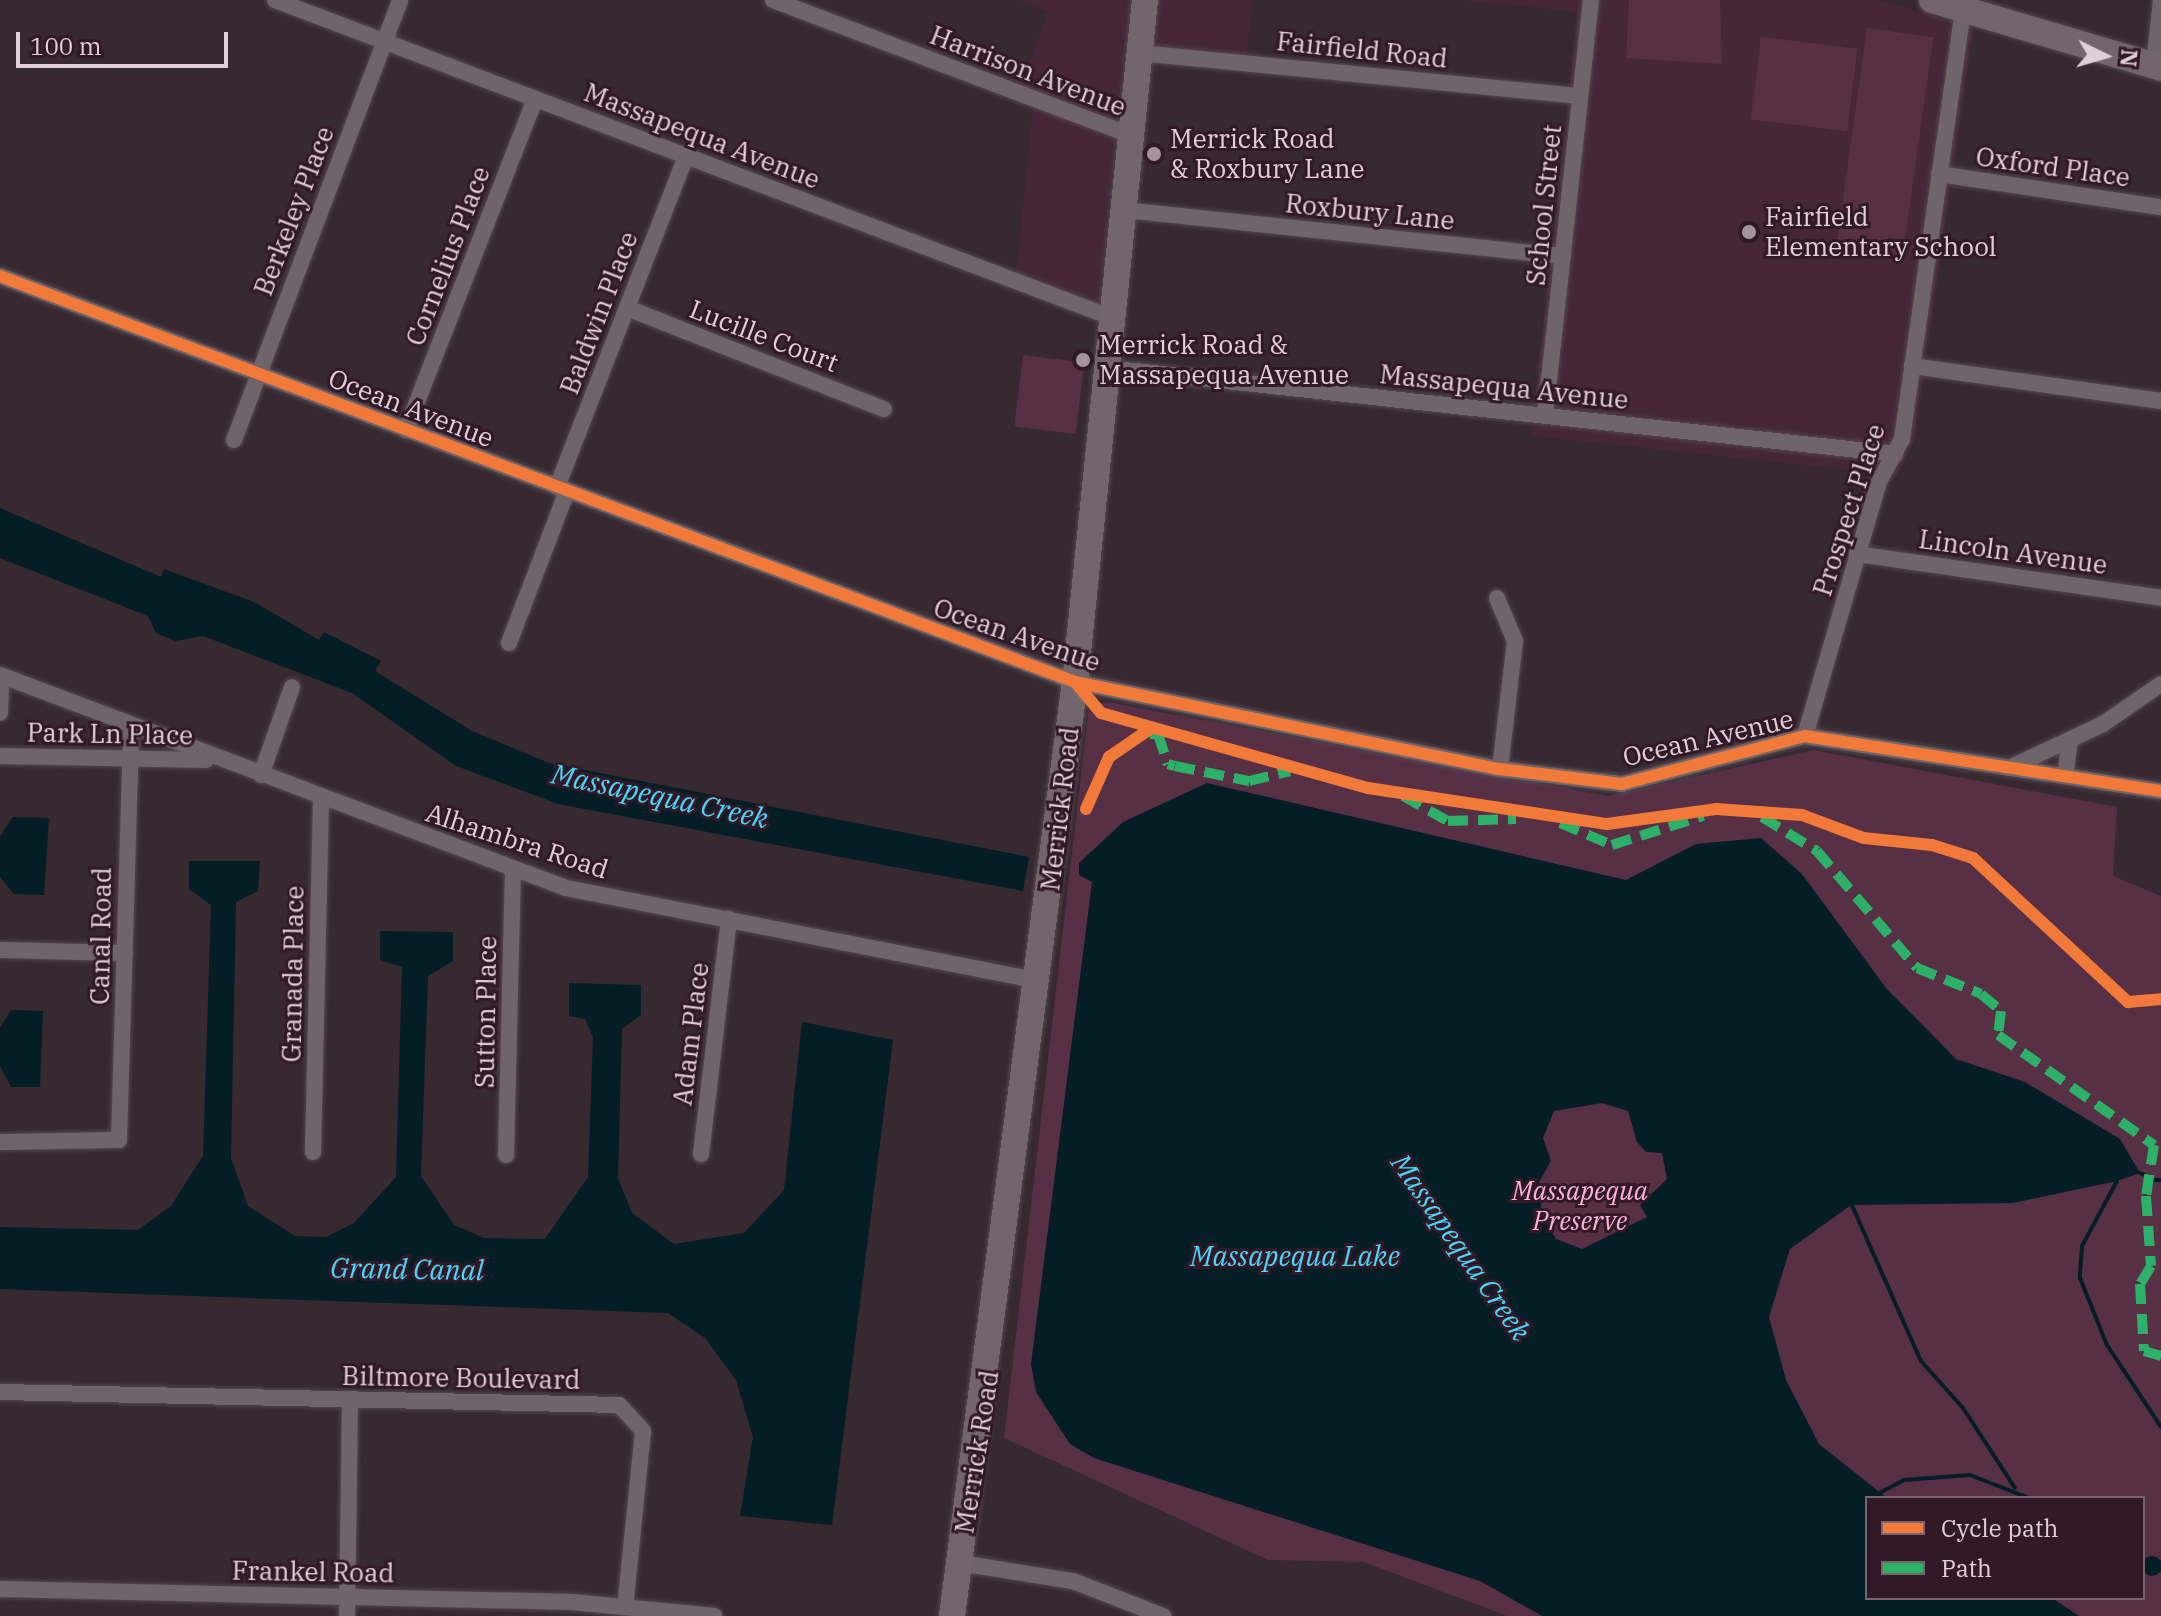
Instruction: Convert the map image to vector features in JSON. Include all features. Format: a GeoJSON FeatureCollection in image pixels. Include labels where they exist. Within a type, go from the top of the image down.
{"type":"FeatureCollection","features":[{"type":"Feature","properties":{"kind":"main road","name":"Merrick Road"},"geometry":{"type":"LineString","coordinates":[[952,1616],[1039,981],[1075,682],[1145,0]]}},
{"type":"Feature","properties":{"kind":"main road"},"geometry":{"type":"LineString","coordinates":[[1932,0],[1963,9],[1995,9],[2157,67]]}},
{"type":"Feature","properties":{"kind":"street","name":"Massapequa Avenue"},"geometry":{"type":"LineString","coordinates":[[275,0],[1113,318]]}},
{"type":"Feature","properties":{"kind":"street","name":"Berkeley Place"},"geometry":{"type":"LineString","coordinates":[[234,440],[400,0]]}},
{"type":"Feature","properties":{"kind":"street","name":"Harrison Avenue"},"geometry":{"type":"LineString","coordinates":[[773,0],[1131,135]]}},
{"type":"Feature","properties":{"kind":"street","name":"School Street"},"geometry":{"type":"LineString","coordinates":[[1545,416],[1591,0]]}},
{"type":"Feature","properties":{"kind":"street"},"geometry":{"type":"LineString","coordinates":[[2157,67],[2161,0]]}},
{"type":"Feature","properties":{"kind":"street","name":"Prospect Place"},"geometry":{"type":"LineString","coordinates":[[1805,736],[1857,554],[1895,454],[1912,366],[1963,9]]}},
{"type":"Feature","properties":{"kind":"street","name":"Fairfield Road"},"geometry":{"type":"LineString","coordinates":[[1140,53],[1580,96]]}},
{"type":"Feature","properties":{"kind":"street","name":"Cornelius Place"},"geometry":{"type":"LineString","coordinates":[[406,430],[535,99]]}},
{"type":"Feature","properties":{"kind":"street","name":"Baldwin Place"},"geometry":{"type":"LineString","coordinates":[[509,643],[627,308],[686,156]]}},
{"type":"Feature","properties":{"kind":"street","name":"Oxford Place"},"geometry":{"type":"LineString","coordinates":[[1939,174],[2161,207]]}},
{"type":"Feature","properties":{"kind":"street","name":"Roxbury Lane"},"geometry":{"type":"LineString","coordinates":[[1124,210],[1563,256]]}},
{"type":"Feature","properties":{"kind":"street","name":"Ocean Avenue"},"geometry":{"type":"LineString","coordinates":[[0,276],[1075,682],[1500,769],[1622,784],[1805,736],[2161,791]]}},
{"type":"Feature","properties":{"kind":"street","name":"Lucille Court"},"geometry":{"type":"LineString","coordinates":[[627,308],[884,409]]}},
{"type":"Feature","properties":{"kind":"street"},"geometry":{"type":"LineString","coordinates":[[1912,366],[2161,401]]}},
{"type":"Feature","properties":{"kind":"street","name":"Massapequa Avenue"},"geometry":{"type":"LineString","coordinates":[[1107,368],[1895,454]]}},
{"type":"Feature","properties":{"kind":"street","name":"Lincoln Avenue"},"geometry":{"type":"LineString","coordinates":[[1857,554],[2161,598]]}},
{"type":"Feature","properties":{"kind":"street"},"geometry":{"type":"LineString","coordinates":[[1497,598],[1515,641],[1500,769]]}},
{"type":"Feature","properties":{"kind":"street"},"geometry":{"type":"LineString","coordinates":[[0,713],[1,676]]}},
{"type":"Feature","properties":{"kind":"street","name":"Alhambra Road"},"geometry":{"type":"LineString","coordinates":[[1,676],[131,729],[566,888],[1039,981]]}},
{"type":"Feature","properties":{"kind":"street"},"geometry":{"type":"LineString","coordinates":[[2009,768],[2070,740],[2161,684]]}},
{"type":"Feature","properties":{"kind":"street"},"geometry":{"type":"LineString","coordinates":[[261,775],[292,687]]}},
{"type":"Feature","properties":{"kind":"street","name":"Canal Road"},"geometry":{"type":"LineString","coordinates":[[0,1142],[117,1143],[131,729]]}},
{"type":"Feature","properties":{"kind":"street"},"geometry":{"type":"LineString","coordinates":[[2065,776],[2070,740]]}},
{"type":"Feature","properties":{"kind":"street","name":"Park Ln Place"},"geometry":{"type":"LineString","coordinates":[[0,756],[220,760]]}},
{"type":"Feature","properties":{"kind":"street","name":"Granada Place"},"geometry":{"type":"LineString","coordinates":[[313,1152],[321,798]]}},
{"type":"Feature","properties":{"kind":"street","name":"Sutton Place"},"geometry":{"type":"LineString","coordinates":[[506,1155],[513,870]]}},
{"type":"Feature","properties":{"kind":"street","name":"Adam Place"},"geometry":{"type":"LineString","coordinates":[[701,1154],[729,919]]}},
{"type":"Feature","properties":{"kind":"street"},"geometry":{"type":"LineString","coordinates":[[0,950],[125,953]]}},
{"type":"Feature","properties":{"kind":"street","name":"Biltmore Boulevard"},"geometry":{"type":"LineString","coordinates":[[0,1392],[619,1405],[643,1431],[625,1607]]}},
{"type":"Feature","properties":{"kind":"street"},"geometry":{"type":"LineString","coordinates":[[347,1616],[350,1400]]}},
{"type":"Feature","properties":{"kind":"street"},"geometry":{"type":"LineString","coordinates":[[960,1563],[1073,1581],[1155,1614]]}},
{"type":"Feature","properties":{"kind":"street","name":"Frankel Road"},"geometry":{"type":"LineString","coordinates":[[0,1589],[625,1607]]}},
{"type":"Feature","properties":{"kind":"street"},"geometry":{"type":"LineString","coordinates":[[625,1607],[714,1616]]}},
{"type":"Feature","properties":{"kind":"shaded area"},"geometry":{"type":"Polygon","coordinates":[[[1018,0],[1253,0],[1246,57],[1124,45],[1098,309],[1016,276],[1033,105],[1015,99],[1048,12],[1018,0]]]}},
{"type":"Feature","properties":{"kind":"shaded area","name":"Fairfield Elementary School"},"geometry":{"type":"Polygon","coordinates":[[[1462,0],[1880,0],[1974,27],[1915,439],[1897,475],[1531,436],[1577,12],[1462,0]]]}},
{"type":"Feature","properties":{"kind":"green space"},"geometry":{"type":"Polygon","coordinates":[[[1629,0],[1720,0],[1722,64],[1626,58],[1629,0]]]}},
{"type":"Feature","properties":{"kind":"green space"},"geometry":{"type":"Polygon","coordinates":[[[1867,28],[1933,37],[1902,261],[1836,252],[1867,28]]]}},
{"type":"Feature","properties":{"kind":"green space"},"geometry":{"type":"Polygon","coordinates":[[[1761,37],[1857,49],[1847,131],[1751,119],[1761,37]]]}},
{"type":"Feature","properties":{"kind":"green space"},"geometry":{"type":"Polygon","coordinates":[[[1023,355],[1085,363],[1076,434],[1014,426],[1023,355]]]}},
{"type":"Feature","properties":{"kind":"green space","name":"Massapequa Lake"},"geometry":{"type":"Polygon","coordinates":[[[1107,702],[1608,796],[1814,750],[2117,807],[2113,876],[2161,896],[2161,1616],[1507,1616],[1364,1562],[1268,1560],[1004,1438],[1089,706],[1107,702]]]}},
{"type":"Feature","properties":{"kind":"water","name":"Massapequa Creek"},"geometry":{"type":"Polygon","coordinates":[[[0,508],[161,577],[164,569],[254,602],[319,640],[324,632],[381,661],[375,671],[472,731],[549,763],[1029,857],[1023,891],[558,804],[456,766],[352,693],[203,636],[175,641],[156,633],[148,616],[0,558],[0,508]]]}},
{"type":"Feature","properties":{"kind":"water","name":"Massapequa Lake"},"geometry":{"type":"Polygon","coordinates":[[[1207,783],[1626,880],[1696,844],[1761,838],[1802,874],[1886,988],[1956,1059],[2025,1082],[2120,1139],[2140,1173],[2117,1181],[2013,1203],[1851,1205],[1790,1249],[1769,1317],[1786,1380],[1819,1444],[1884,1496],[1865,1496],[1865,1600],[2055,1600],[2079,1616],[1542,1616],[1480,1581],[1094,1458],[1070,1444],[1036,1392],[1031,1364],[1092,882],[1079,875],[1079,863],[1123,822],[1207,783]],[[1602,1103],[1554,1111],[1543,1138],[1551,1161],[1539,1182],[1542,1216],[1556,1239],[1582,1249],[1647,1217],[1640,1205],[1667,1179],[1662,1153],[1646,1152],[1637,1142],[1628,1111],[1602,1103]]]}},
{"type":"Feature","properties":{"kind":"water"},"geometry":{"type":"Polygon","coordinates":[[[13,817],[49,818],[44,895],[14,894],[0,877],[0,837],[13,817]]]}},
{"type":"Feature","properties":{"kind":"water","name":"Grand Canal"},"geometry":{"type":"Polygon","coordinates":[[[189,861],[260,861],[258,891],[236,902],[231,1158],[248,1206],[295,1236],[326,1237],[354,1223],[396,1177],[402,967],[380,960],[380,931],[453,932],[453,961],[428,976],[421,1176],[454,1225],[484,1238],[545,1239],[588,1177],[593,1037],[585,1019],[569,1016],[569,983],[641,985],[641,1015],[622,1029],[618,1178],[632,1213],[674,1244],[744,1233],[784,1190],[802,1022],[893,1040],[832,1525],[740,1516],[753,1437],[736,1380],[705,1338],[668,1313],[0,1289],[0,1227],[138,1230],[171,1206],[203,1156],[211,905],[189,889],[189,861]]]}},
{"type":"Feature","properties":{"kind":"water"},"geometry":{"type":"Polygon","coordinates":[[[11,1010],[43,1011],[40,1087],[11,1087],[0,1066],[0,1028],[11,1010]]]}},
{"type":"Feature","properties":{"kind":"water"},"geometry":{"type":"Polygon","coordinates":[[[2152,1556],[2161,1562],[2159,1573],[2152,1576],[2145,1573],[2145,1559],[2152,1556]]]}},
{"type":"Feature","properties":{"kind":"waterway"},"geometry":{"type":"LineString","coordinates":[[2140,1173],[2145,1175]]}},
{"type":"Feature","properties":{"kind":"waterway"},"geometry":{"type":"LineString","coordinates":[[2154,1180],[2161,1180]]}},
{"type":"Feature","properties":{"kind":"waterway"},"geometry":{"type":"LineString","coordinates":[[2117,1181],[2082,1246],[2080,1278],[2107,1345],[2161,1427]]}},
{"type":"Feature","properties":{"kind":"waterway"},"geometry":{"type":"LineString","coordinates":[[1850,1201],[1921,1361],[1963,1408],[2015,1488]]}},
{"type":"Feature","properties":{"kind":"waterway"},"geometry":{"type":"LineString","coordinates":[[1874,1496],[1904,1480],[1970,1475],[2024,1496]]}},
{"type":"Feature","properties":{"kind":"marked path"},"geometry":{"type":"LineString","coordinates":[[1150,734],[1158,734],[1168,764],[1175,766],[1249,781],[1290,771]]}},
{"type":"Feature","properties":{"kind":"marked path"},"geometry":{"type":"LineString","coordinates":[[1403,796],[1448,821],[1516,819]]}},
{"type":"Feature","properties":{"kind":"marked path"},"geometry":{"type":"LineString","coordinates":[[1560,823],[1612,845],[1703,816]]}},
{"type":"Feature","properties":{"kind":"marked path"},"geometry":{"type":"LineString","coordinates":[[1762,817],[1817,851],[1917,968],[1981,994],[2001,1011],[1998,1035],[2154,1145],[2146,1196],[2151,1266],[2140,1284],[2144,1351],[2161,1356]]}},
{"type":"Feature","properties":{"kind":"cycle path"},"geometry":{"type":"LineString","coordinates":[[0,276],[1075,682],[1500,769],[1622,784],[1805,736],[2161,791]]}},
{"type":"Feature","properties":{"kind":"cycle path"},"geometry":{"type":"LineString","coordinates":[[1075,682],[1101,713],[1368,788],[1607,824],[1716,809],[1802,815],[1864,838],[1932,845],[1973,858],[2128,1002],[2161,999]]}},
{"type":"Feature","properties":{"kind":"cycle path"},"geometry":{"type":"LineString","coordinates":[[1086,809],[1109,757],[1150,729]]}},
{"type":"Feature","properties":{"kind":"place","name":"Merrick Road & Roxbury Lane"},"geometry":{"type":"Point","coordinates":[1154,154]}},
{"type":"Feature","properties":{"kind":"place","name":"Fairfield Elementary School"},"geometry":{"type":"Point","coordinates":[1749,232]}},
{"type":"Feature","properties":{"kind":"place","name":"Merrick Road & Massapequa Avenue"},"geometry":{"type":"Point","coordinates":[1083,360]}},
{"type":"Feature","properties":{"kind":"park label","name":"Massapequa Preserve"},"geometry":{"type":"Point","coordinates":[1580,1206]}}]}
